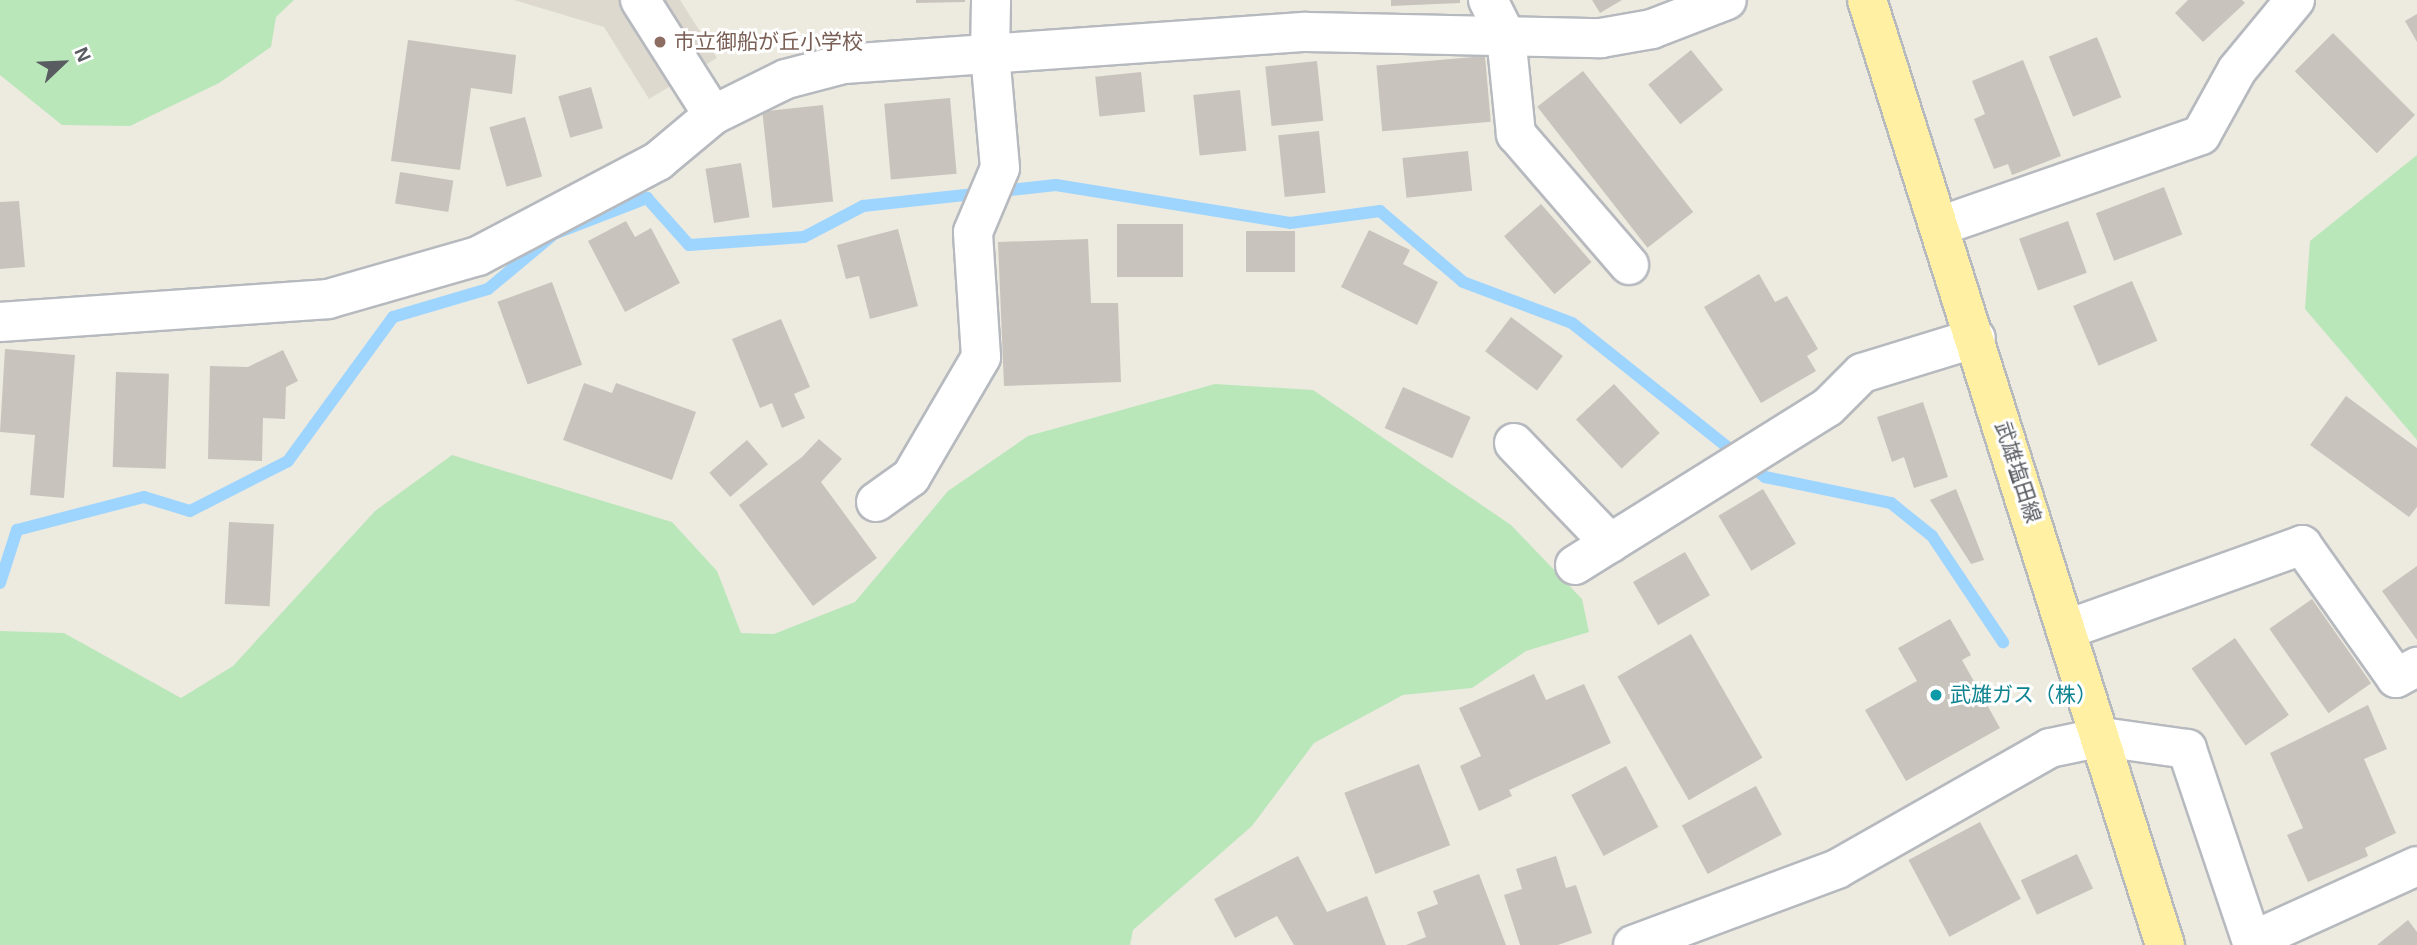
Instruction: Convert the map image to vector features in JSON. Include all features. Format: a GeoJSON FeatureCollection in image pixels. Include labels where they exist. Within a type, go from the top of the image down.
{"type":"FeatureCollection","features":[{"type":"Feature","properties":{"kind":"main road","name":"武雄塩田線"},"geometry":{"type":"LineString","coordinates":[[1867,0],[2068,629],[2165,945]]}},
{"type":"Feature","properties":{"kind":"street"},"geometry":{"type":"LineString","coordinates":[[640,0],[712,115]]}},
{"type":"Feature","properties":{"kind":"street"},"geometry":{"type":"LineString","coordinates":[[876,502],[911,477],[981,357],[973,232],[988,204],[1000,168],[990,54],[990,0]]}},
{"type":"Feature","properties":{"kind":"street"},"geometry":{"type":"LineString","coordinates":[[1488,0],[1506,36],[1516,134],[1629,265]]}},
{"type":"Feature","properties":{"kind":"street"},"geometry":{"type":"LineString","coordinates":[[0,322],[328,299],[478,256],[658,161],[712,115],[786,79],[844,64],[990,54],[1304,16],[1506,36],[1601,38],[1651,29],[1727,0]]}},
{"type":"Feature","properties":{"kind":"street"},"geometry":{"type":"LineString","coordinates":[[1940,226],[2201,135],[2238,70],[2295,0]]}},
{"type":"Feature","properties":{"kind":"street"},"geometry":{"type":"LineString","coordinates":[[1574,565],[1828,407],[1863,373],[1976,338]]}},
{"type":"Feature","properties":{"kind":"street"},"geometry":{"type":"LineString","coordinates":[[1514,443],[1611,543]]}},
{"type":"Feature","properties":{"kind":"street"},"geometry":{"type":"LineString","coordinates":[[2068,629],[2302,545],[2396,678],[2417,667]]}},
{"type":"Feature","properties":{"kind":"street"},"geometry":{"type":"LineString","coordinates":[[1633,945],[1837,869],[2050,748],[2102,737],[2187,748],[2253,943],[2417,866]]}},
{"type":"Feature","properties":{"kind":"shaded area","name":"市立御船が丘小学校"},"geometry":{"type":"Polygon","coordinates":[[[514,0],[680,0],[717,58],[649,99],[604,27],[514,0]]]}},
{"type":"Feature","properties":{"kind":"green space"},"geometry":{"type":"Polygon","coordinates":[[[0,0],[294,0],[276,17],[271,47],[219,83],[130,126],[62,125],[0,75],[0,0]]]}},
{"type":"Feature","properties":{"kind":"green space"},"geometry":{"type":"Polygon","coordinates":[[[2417,155],[2417,440],[2305,309],[2310,241],[2417,155]]]}},
{"type":"Feature","properties":{"kind":"green space"},"geometry":{"type":"Polygon","coordinates":[[[1215,384],[1313,390],[1511,525],[1582,599],[1589,632],[1526,651],[1472,688],[1403,695],[1314,743],[1252,826],[1133,930],[1130,945],[0,945],[0,631],[64,633],[181,698],[233,666],[375,511],[452,455],[672,522],[717,571],[741,633],[774,634],[855,602],[948,491],[1028,436],[1215,384]]]}},
{"type":"Feature","properties":{"kind":"building"},"geometry":{"type":"Polygon","coordinates":[[[916,0],[965,0],[965,2],[916,3],[916,0]]]}},
{"type":"Feature","properties":{"kind":"building"},"geometry":{"type":"Polygon","coordinates":[[[1391,0],[1460,0],[1460,3],[1391,6],[1391,0]]]}},
{"type":"Feature","properties":{"kind":"building"},"geometry":{"type":"Polygon","coordinates":[[[1592,0],[1622,0],[1600,13],[1592,0]]]}},
{"type":"Feature","properties":{"kind":"building"},"geometry":{"type":"Polygon","coordinates":[[[2188,0],[2242,0],[2245,3],[2203,42],[2175,13],[2188,0]]]}},
{"type":"Feature","properties":{"kind":"building"},"geometry":{"type":"Polygon","coordinates":[[[2417,14],[2417,42],[2405,21],[2417,14]]]}},
{"type":"Feature","properties":{"kind":"building"},"geometry":{"type":"Polygon","coordinates":[[[2333,33],[2415,115],[2377,153],[2295,71],[2333,33]]]}},
{"type":"Feature","properties":{"kind":"building"},"geometry":{"type":"Polygon","coordinates":[[[2097,37],[2121,97],[2073,117],[2049,56],[2097,37]]]}},
{"type":"Feature","properties":{"kind":"building"},"geometry":{"type":"Polygon","coordinates":[[[408,40],[516,55],[512,94],[471,88],[460,170],[391,161],[408,40]]]}},
{"type":"Feature","properties":{"kind":"building"},"geometry":{"type":"Polygon","coordinates":[[[1691,50],[1723,90],[1680,124],[1648,85],[1691,50]]]}},
{"type":"Feature","properties":{"kind":"building"},"geometry":{"type":"Polygon","coordinates":[[[1485,56],[1491,122],[1382,131],[1376,65],[1485,56]]]}},
{"type":"Feature","properties":{"kind":"building"},"geometry":{"type":"Polygon","coordinates":[[[2023,60],[2061,156],[2012,175],[2008,164],[1994,169],[1974,119],[1985,114],[1972,81],[2023,60]]]}},
{"type":"Feature","properties":{"kind":"building"},"geometry":{"type":"Polygon","coordinates":[[[1317,61],[1323,121],[1272,126],[1265,66],[1317,61]]]}},
{"type":"Feature","properties":{"kind":"building"},"geometry":{"type":"Polygon","coordinates":[[[1583,71],[1693,212],[1647,248],[1537,107],[1583,71]]]}},
{"type":"Feature","properties":{"kind":"building"},"geometry":{"type":"Polygon","coordinates":[[[1141,72],[1145,112],[1099,117],[1095,77],[1141,72]]]}},
{"type":"Feature","properties":{"kind":"building"},"geometry":{"type":"Polygon","coordinates":[[[591,87],[603,128],[570,138],[558,96],[591,87]]]}},
{"type":"Feature","properties":{"kind":"building"},"geometry":{"type":"Polygon","coordinates":[[[1240,90],[1246,151],[1200,156],[1193,95],[1240,90]]]}},
{"type":"Feature","properties":{"kind":"building"},"geometry":{"type":"Polygon","coordinates":[[[950,98],[957,174],[891,179],[884,104],[950,98]]]}},
{"type":"Feature","properties":{"kind":"building"},"geometry":{"type":"Polygon","coordinates":[[[823,105],[833,201],[772,208],[762,111],[823,105]]]}},
{"type":"Feature","properties":{"kind":"building"},"geometry":{"type":"Polygon","coordinates":[[[525,117],[542,177],[507,187],[489,127],[525,117]]]}},
{"type":"Feature","properties":{"kind":"building"},"geometry":{"type":"Polygon","coordinates":[[[1319,131],[1325,193],[1285,197],[1278,135],[1319,131]]]}},
{"type":"Feature","properties":{"kind":"building"},"geometry":{"type":"Polygon","coordinates":[[[1468,151],[1472,191],[1407,198],[1402,158],[1468,151]]]}},
{"type":"Feature","properties":{"kind":"building"},"geometry":{"type":"Polygon","coordinates":[[[741,163],[750,217],[714,223],[705,169],[741,163]]]}},
{"type":"Feature","properties":{"kind":"building"},"geometry":{"type":"Polygon","coordinates":[[[400,172],[453,180],[448,212],[395,204],[400,172]]]}},
{"type":"Feature","properties":{"kind":"building"},"geometry":{"type":"Polygon","coordinates":[[[2164,187],[2182,235],[2114,261],[2096,213],[2164,187]]]}},
{"type":"Feature","properties":{"kind":"building"},"geometry":{"type":"Polygon","coordinates":[[[19,201],[25,267],[0,269],[0,202],[19,201]]]}},
{"type":"Feature","properties":{"kind":"building"},"geometry":{"type":"Polygon","coordinates":[[[1541,204],[1592,262],[1555,294],[1504,236],[1541,204]]]}},
{"type":"Feature","properties":{"kind":"building"},"geometry":{"type":"Polygon","coordinates":[[[626,221],[635,237],[651,228],[680,283],[625,312],[588,241],[626,221]]]}},
{"type":"Feature","properties":{"kind":"building"},"geometry":{"type":"Polygon","coordinates":[[[2068,221],[2087,273],[2038,290],[2019,239],[2068,221]]]}},
{"type":"Feature","properties":{"kind":"building"},"geometry":{"type":"Polygon","coordinates":[[[1117,224],[1183,224],[1183,277],[1117,277],[1117,224]]]}},
{"type":"Feature","properties":{"kind":"building"},"geometry":{"type":"Polygon","coordinates":[[[898,229],[918,306],[870,319],[859,276],[846,279],[837,245],[898,229]]]}},
{"type":"Feature","properties":{"kind":"building"},"geometry":{"type":"Polygon","coordinates":[[[1369,230],[1410,250],[1403,264],[1438,282],[1417,325],[1341,287],[1369,230]]]}},
{"type":"Feature","properties":{"kind":"building"},"geometry":{"type":"Polygon","coordinates":[[[1246,231],[1295,231],[1295,272],[1246,272],[1246,231]]]}},
{"type":"Feature","properties":{"kind":"building"},"geometry":{"type":"Polygon","coordinates":[[[1088,239],[1091,303],[1118,303],[1121,382],[1004,386],[998,242],[1088,239]]]}},
{"type":"Feature","properties":{"kind":"building"},"geometry":{"type":"Polygon","coordinates":[[[1759,274],[1775,302],[1787,296],[1818,349],[1807,356],[1816,371],[1761,403],[1704,307],[1759,274]]]}},
{"type":"Feature","properties":{"kind":"building"},"geometry":{"type":"Polygon","coordinates":[[[2132,281],[2157,341],[2098,366],[2073,306],[2132,281]]]}},
{"type":"Feature","properties":{"kind":"building"},"geometry":{"type":"Polygon","coordinates":[[[552,282],[582,365],[528,385],[497,302],[552,282]]]}},
{"type":"Feature","properties":{"kind":"building"},"geometry":{"type":"Polygon","coordinates":[[[1511,317],[1563,356],[1537,390],[1485,351],[1511,317]]]}},
{"type":"Feature","properties":{"kind":"building"},"geometry":{"type":"Polygon","coordinates":[[[781,319],[810,387],[794,394],[805,418],[782,428],[772,403],[760,408],[732,339],[781,319]]]}},
{"type":"Feature","properties":{"kind":"building"},"geometry":{"type":"Polygon","coordinates":[[[5,349],[75,355],[64,498],[30,495],[35,435],[0,432],[5,349]]]}},
{"type":"Feature","properties":{"kind":"building"},"geometry":{"type":"Polygon","coordinates":[[[283,350],[298,381],[286,387],[285,419],[263,418],[262,461],[208,459],[210,366],[248,367],[283,350]]]}},
{"type":"Feature","properties":{"kind":"building"},"geometry":{"type":"Polygon","coordinates":[[[116,372],[169,374],[166,469],[113,467],[116,372]]]}},
{"type":"Feature","properties":{"kind":"building"},"geometry":{"type":"Polygon","coordinates":[[[584,383],[612,393],[616,383],[696,412],[672,480],[563,440],[584,383]]]}},
{"type":"Feature","properties":{"kind":"building"},"geometry":{"type":"Polygon","coordinates":[[[1614,384],[1660,433],[1622,468],[1576,419],[1614,384]]]}},
{"type":"Feature","properties":{"kind":"building"},"geometry":{"type":"Polygon","coordinates":[[[1403,387],[1471,417],[1452,458],[1385,428],[1403,387]]]}},
{"type":"Feature","properties":{"kind":"building"},"geometry":{"type":"Polygon","coordinates":[[[2346,396],[2417,448],[2417,507],[2409,517],[2310,445],[2346,396]]]}},
{"type":"Feature","properties":{"kind":"building"},"geometry":{"type":"Polygon","coordinates":[[[1923,402],[1948,477],[1914,488],[1904,457],[1892,462],[1877,417],[1923,402]]]}},
{"type":"Feature","properties":{"kind":"building"},"geometry":{"type":"Polygon","coordinates":[[[819,439],[842,459],[821,482],[877,558],[813,606],[739,505],[802,457],[819,439]]]}},
{"type":"Feature","properties":{"kind":"building"},"geometry":{"type":"Polygon","coordinates":[[[747,440],[768,464],[730,497],[709,473],[747,440]]]}},
{"type":"Feature","properties":{"kind":"building"},"geometry":{"type":"Polygon","coordinates":[[[1763,489],[1796,544],[1751,571],[1718,516],[1763,489]]]}},
{"type":"Feature","properties":{"kind":"building"},"geometry":{"type":"Polygon","coordinates":[[[1956,489],[1984,560],[1971,564],[1930,500],[1956,489]]]}},
{"type":"Feature","properties":{"kind":"building"},"geometry":{"type":"Polygon","coordinates":[[[229,522],[274,524],[270,606],[225,604],[229,522]]]}},
{"type":"Feature","properties":{"kind":"building"},"geometry":{"type":"Polygon","coordinates":[[[1685,552],[1710,595],[1658,625],[1633,582],[1685,552]]]}},
{"type":"Feature","properties":{"kind":"building"},"geometry":{"type":"Polygon","coordinates":[[[2417,566],[2417,640],[2382,591],[2417,566]]]}},
{"type":"Feature","properties":{"kind":"building"},"geometry":{"type":"Polygon","coordinates":[[[2312,599],[2371,683],[2328,713],[2269,629],[2312,599]]]}},
{"type":"Feature","properties":{"kind":"building","name":"武雄ガス（株）"},"geometry":{"type":"Polygon","coordinates":[[[1950,619],[1971,655],[1962,660],[2000,728],[1906,781],[1865,710],[1917,681],[1898,648],[1950,619]]]}},
{"type":"Feature","properties":{"kind":"building"},"geometry":{"type":"Polygon","coordinates":[[[1691,634],[1762,758],[1689,800],[1617,676],[1691,634]]]}},
{"type":"Feature","properties":{"kind":"building"},"geometry":{"type":"Polygon","coordinates":[[[2235,638],[2289,715],[2246,745],[2192,668],[2235,638]]]}},
{"type":"Feature","properties":{"kind":"building"},"geometry":{"type":"Polygon","coordinates":[[[1534,674],[1546,700],[1584,684],[1611,743],[1509,790],[1512,796],[1479,811],[1460,766],[1481,756],[1459,708],[1534,674]]]}},
{"type":"Feature","properties":{"kind":"building"},"geometry":{"type":"Polygon","coordinates":[[[2368,705],[2387,749],[2364,759],[2396,833],[2365,848],[2368,856],[2308,882],[2287,835],[2303,828],[2270,753],[2368,705]]]}},
{"type":"Feature","properties":{"kind":"building"},"geometry":{"type":"Polygon","coordinates":[[[1419,764],[1450,845],[1375,874],[1344,793],[1419,764]]]}},
{"type":"Feature","properties":{"kind":"building"},"geometry":{"type":"Polygon","coordinates":[[[1626,766],[1658,827],[1604,856],[1571,795],[1626,766]]]}},
{"type":"Feature","properties":{"kind":"building"},"geometry":{"type":"Polygon","coordinates":[[[1756,786],[1782,835],[1708,874],[1682,825],[1756,786]]]}},
{"type":"Feature","properties":{"kind":"building"},"geometry":{"type":"Polygon","coordinates":[[[1980,822],[2021,899],[1949,937],[1908,860],[1980,822]]]}},
{"type":"Feature","properties":{"kind":"building"},"geometry":{"type":"Polygon","coordinates":[[[2077,854],[2093,888],[2037,915],[2021,880],[2077,854]]]}},
{"type":"Feature","properties":{"kind":"building"},"geometry":{"type":"Polygon","coordinates":[[[1298,856],[1327,912],[1367,896],[1386,945],[1294,945],[1277,916],[1235,938],[1214,899],[1298,856]]]}},
{"type":"Feature","properties":{"kind":"building"},"geometry":{"type":"Polygon","coordinates":[[[1556,856],[1566,888],[1576,885],[1592,933],[1558,945],[1520,945],[1504,895],[1522,889],[1516,869],[1556,856]]]}},
{"type":"Feature","properties":{"kind":"building"},"geometry":{"type":"Polygon","coordinates":[[[1479,874],[1506,945],[1406,945],[1426,937],[1417,912],[1438,904],[1433,891],[1479,874]]]}},
{"type":"Feature","properties":{"kind":"building"},"geometry":{"type":"Polygon","coordinates":[[[2408,920],[2417,932],[2417,945],[2377,945],[2408,920]]]}},
{"type":"Feature","properties":{"kind":"waterway"},"geometry":{"type":"LineString","coordinates":[[0,583],[17,530],[144,497],[190,511],[288,461],[393,317],[488,289],[554,234],[647,198],[689,245],[804,237],[863,206],[1056,185],[1290,223],[1380,211],[1463,282],[1572,323],[1765,477],[1891,503],[1932,536],[2003,642]]}},
{"type":"Feature","properties":{"kind":"place","name":"市立御船が丘小学校"},"geometry":{"type":"Point","coordinates":[660,42]}},
{"type":"Feature","properties":{"kind":"place","name":"武雄ガス（株）"},"geometry":{"type":"Point","coordinates":[1936,695]}}]}
